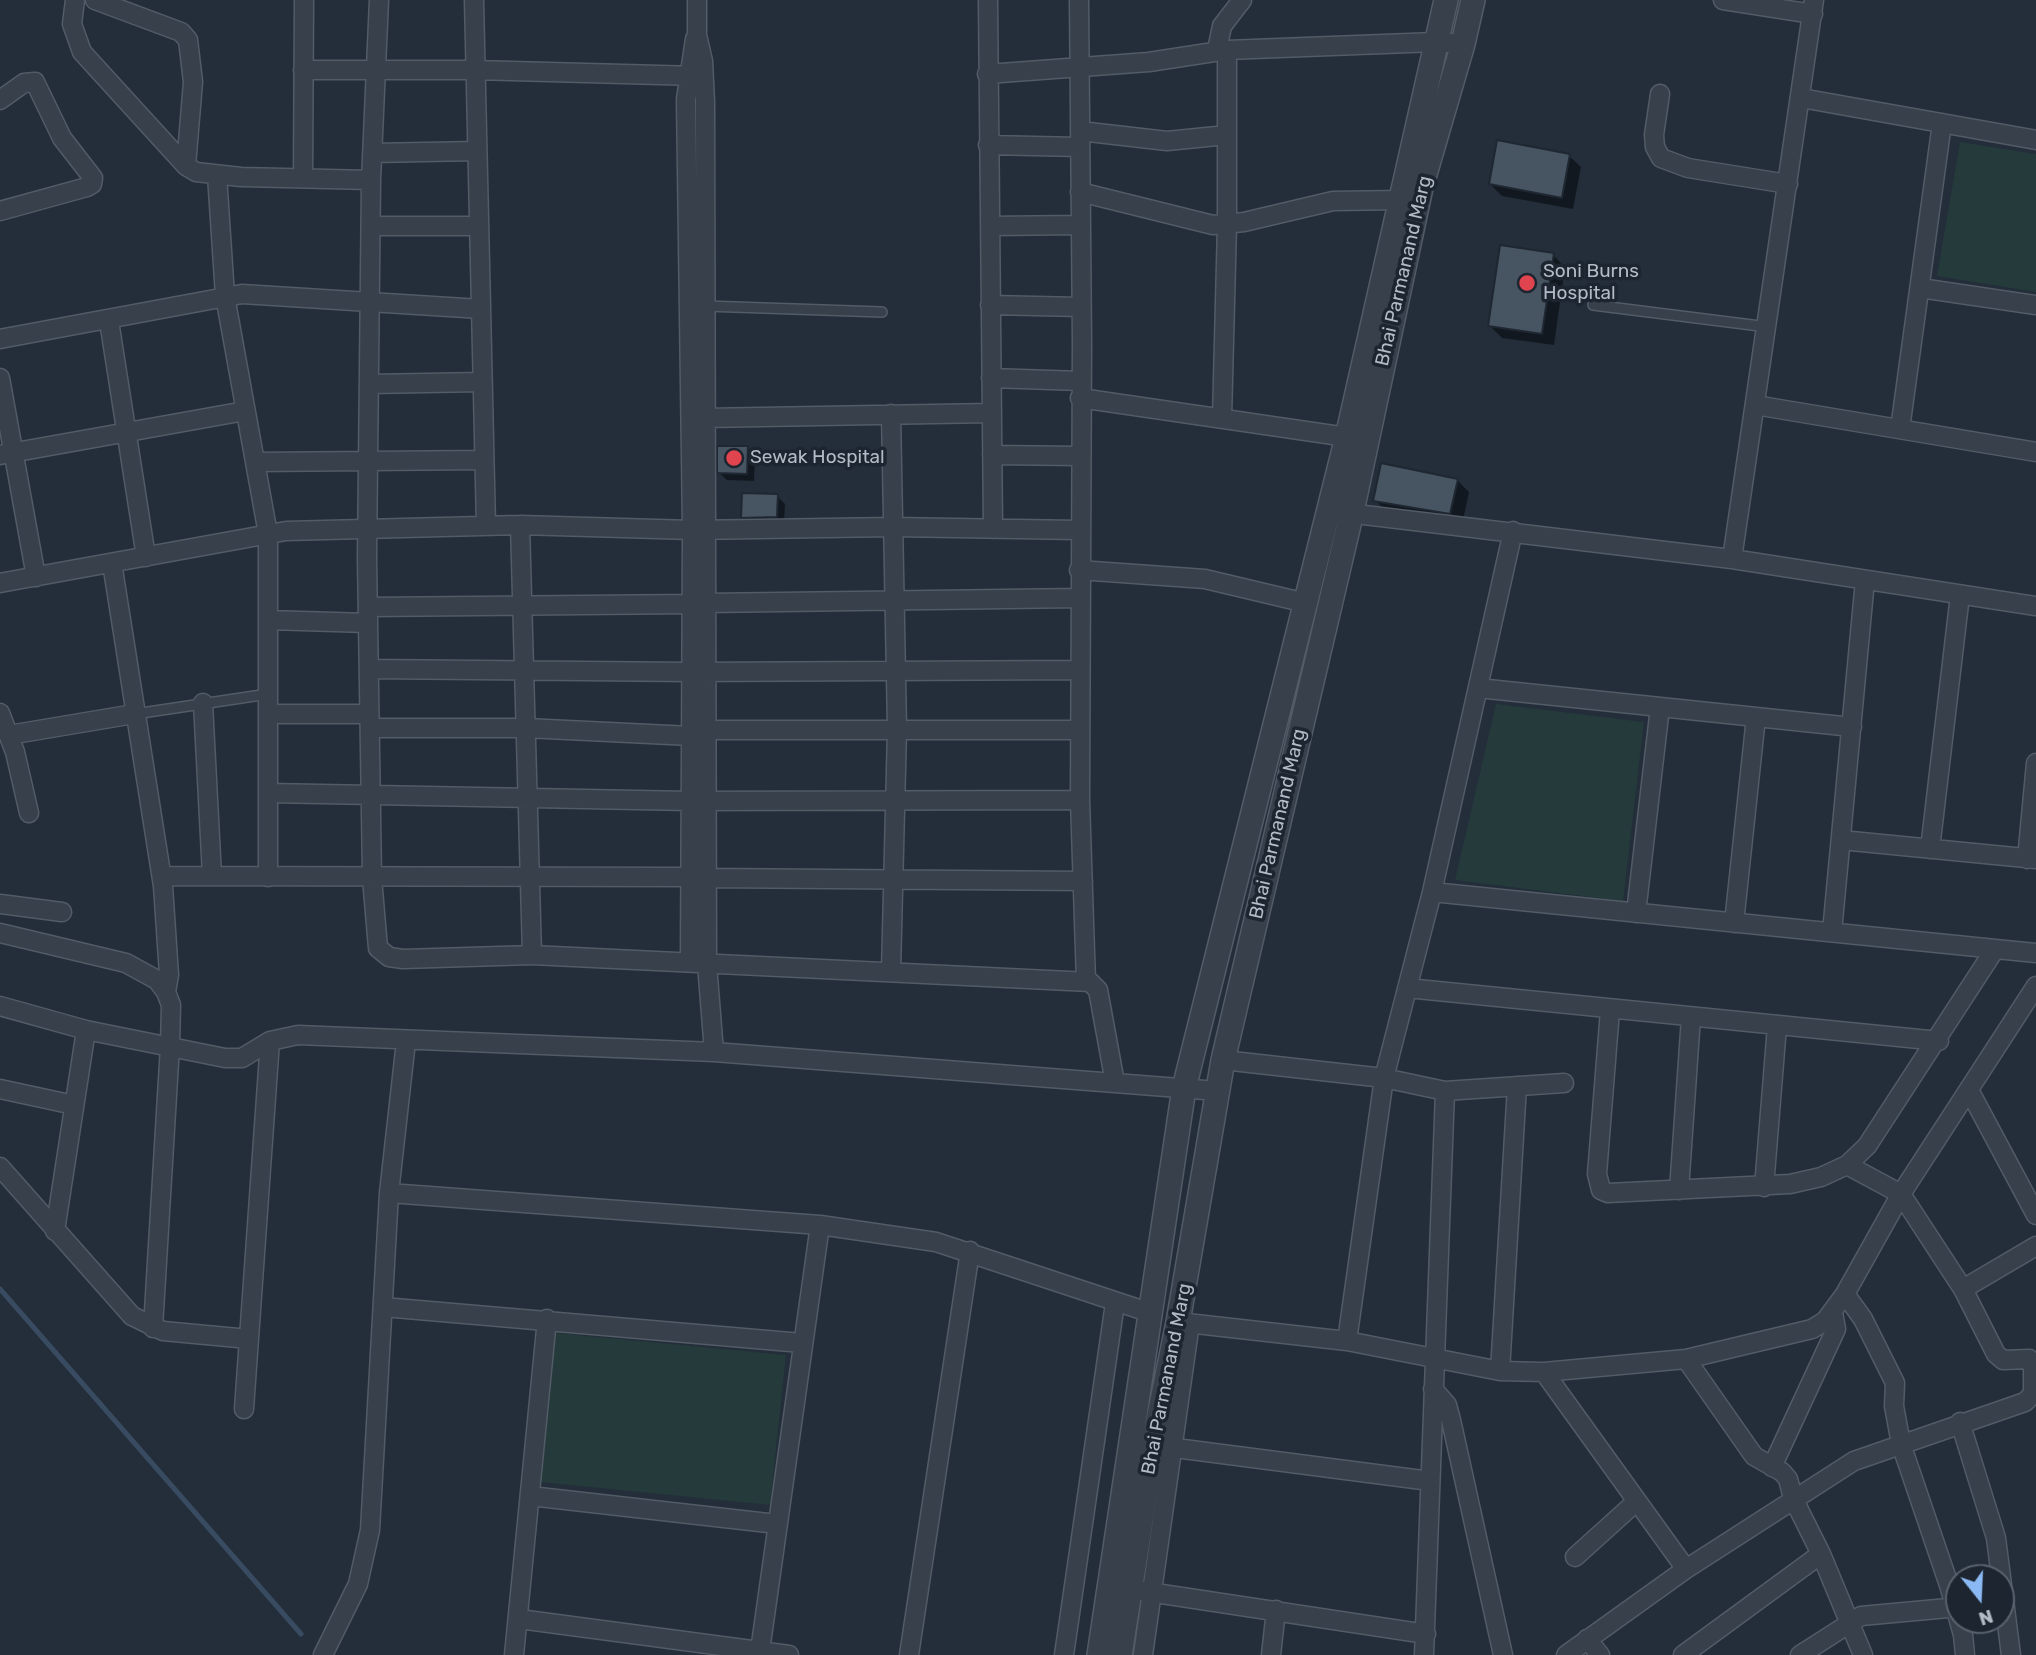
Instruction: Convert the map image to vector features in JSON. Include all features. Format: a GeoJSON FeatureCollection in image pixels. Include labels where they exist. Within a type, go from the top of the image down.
{"type":"FeatureCollection","features":[{"type":"Feature","properties":{"kind":"street"},"geometry":{"type":"LineString","coordinates":[[75,0],[72,24],[82,52],[186,166],[196,172],[216,175],[371,180]]}},
{"type":"Feature","properties":{"kind":"street"},"geometry":{"type":"LineString","coordinates":[[96,0],[181,32],[188,40],[193,82],[186,166]]}},
{"type":"Feature","properties":{"kind":"street"},"geometry":{"type":"LineString","coordinates":[[303,178],[304,0]]}},
{"type":"Feature","properties":{"kind":"street"},"geometry":{"type":"LineString","coordinates":[[379,0],[371,180],[368,459],[372,878],[374,930],[378,948],[389,957],[403,960],[531,955],[1086,982],[1098,990],[1115,1083]]}},
{"type":"Feature","properties":{"kind":"street"},"geometry":{"type":"LineString","coordinates":[[474,0],[486,526]]}},
{"type":"Feature","properties":{"kind":"street"},"geometry":{"type":"LineString","coordinates":[[696,0],[699,963],[715,1052]]}},
{"type":"Feature","properties":{"kind":"street"},"geometry":{"type":"LineString","coordinates":[[988,0],[993,529]]}},
{"type":"Feature","properties":{"kind":"street"},"geometry":{"type":"LineString","coordinates":[[1079,0],[1080,800],[1086,982]]}},
{"type":"Feature","properties":{"kind":"street"},"geometry":{"type":"LineString","coordinates":[[1222,418],[1227,135],[1222,26],[1242,0]]}},
{"type":"Feature","properties":{"kind":"street","name":"Bhai Parmanand Marg"},"geometry":{"type":"LineString","coordinates":[[1099,1655],[1184,1088],[1306,603],[1340,512],[1347,437],[1446,0]]}},
{"type":"Feature","properties":{"kind":"street","name":"Bhai Parmanand Marg"},"geometry":{"type":"LineString","coordinates":[[1120,1655],[1141,1591],[1223,1060],[1340,512],[1421,188],[1473,0]]}},
{"type":"Feature","properties":{"kind":"street"},"geometry":{"type":"LineString","coordinates":[[1723,0],[1814,7],[1732,559]]}},
{"type":"Feature","properties":{"kind":"street"},"geometry":{"type":"LineString","coordinates":[[987,74],[1149,62],[1222,50],[1436,42],[1463,44]]}},
{"type":"Feature","properties":{"kind":"street"},"geometry":{"type":"LineString","coordinates":[[303,70],[475,70],[696,76]]}},
{"type":"Feature","properties":{"kind":"street"},"geometry":{"type":"LineString","coordinates":[[0,100],[24,83],[35,82],[62,138],[93,178],[92,184],[86,187],[0,211]]}},
{"type":"Feature","properties":{"kind":"street"},"geometry":{"type":"LineString","coordinates":[[1660,94],[1654,135],[1655,147],[1661,158],[1688,168],[1788,184]]}},
{"type":"Feature","properties":{"kind":"street"},"geometry":{"type":"LineString","coordinates":[[1801,98],[2036,140]]}},
{"type":"Feature","properties":{"kind":"street"},"geometry":{"type":"LineString","coordinates":[[1900,429],[1942,123]]}},
{"type":"Feature","properties":{"kind":"street"},"geometry":{"type":"LineString","coordinates":[[988,145],[1080,139],[1167,141],[1227,135]]}},
{"type":"Feature","properties":{"kind":"street"},"geometry":{"type":"LineString","coordinates":[[372,153],[477,151]]}},
{"type":"Feature","properties":{"kind":"street"},"geometry":{"type":"LineString","coordinates":[[216,175],[225,296],[268,534],[268,877]]}},
{"type":"Feature","properties":{"kind":"street"},"geometry":{"type":"LineString","coordinates":[[1080,192],[1199,223],[1227,225],[1334,201],[1401,200]]}},
{"type":"Feature","properties":{"kind":"street"},"geometry":{"type":"LineString","coordinates":[[990,226],[1079,225]]}},
{"type":"Feature","properties":{"kind":"street"},"geometry":{"type":"LineString","coordinates":[[371,226],[478,226]]}},
{"type":"Feature","properties":{"kind":"street"},"geometry":{"type":"LineString","coordinates":[[1920,288],[2036,305]]}},
{"type":"Feature","properties":{"kind":"street"},"geometry":{"type":"LineString","coordinates":[[0,339],[109,321],[225,296],[370,301],[481,309]]}},
{"type":"Feature","properties":{"kind":"street"},"geometry":{"type":"LineString","coordinates":[[990,305],[1081,307]]}},
{"type":"Feature","properties":{"kind":"street"},"geometry":{"type":"LineString","coordinates":[[109,321],[146,557]]}},
{"type":"Feature","properties":{"kind":"street"},"geometry":{"type":"LineString","coordinates":[[697,375],[705,418],[699,529]]}},
{"type":"Feature","properties":{"kind":"street"},"geometry":{"type":"LineString","coordinates":[[0,378],[6,454],[36,577]]}},
{"type":"Feature","properties":{"kind":"street"},"geometry":{"type":"LineString","coordinates":[[991,378],[1080,390],[1222,418],[1347,437]]}},
{"type":"Feature","properties":{"kind":"street"},"geometry":{"type":"LineString","coordinates":[[369,384],[482,382]]}},
{"type":"Feature","properties":{"kind":"street"},"geometry":{"type":"LineString","coordinates":[[1755,405],[2036,452]]}},
{"type":"Feature","properties":{"kind":"street"},"geometry":{"type":"LineString","coordinates":[[6,454],[245,411]]}},
{"type":"Feature","properties":{"kind":"street"},"geometry":{"type":"LineString","coordinates":[[705,418],[991,413]]}},
{"type":"Feature","properties":{"kind":"street"},"geometry":{"type":"LineString","coordinates":[[891,415],[897,729],[891,971]]}},
{"type":"Feature","properties":{"kind":"street"},"geometry":{"type":"LineString","coordinates":[[992,455],[1080,456]]}},
{"type":"Feature","properties":{"kind":"street"},"geometry":{"type":"LineString","coordinates":[[255,462],[484,460]]}},
{"type":"Feature","properties":{"kind":"street"},"geometry":{"type":"LineString","coordinates":[[1340,512],[1732,559],[2036,606]]}},
{"type":"Feature","properties":{"kind":"street"},"geometry":{"type":"LineString","coordinates":[[520,525],[531,955]]}},
{"type":"Feature","properties":{"kind":"street"},"geometry":{"type":"LineString","coordinates":[[0,583],[286,531],[520,525],[699,529],[893,527],[1079,530]]}},
{"type":"Feature","properties":{"kind":"street"},"geometry":{"type":"LineString","coordinates":[[1347,1341],[1384,1078],[1432,892],[1513,531]]}},
{"type":"Feature","properties":{"kind":"street"},"geometry":{"type":"LineString","coordinates":[[112,563],[162,876],[169,966],[166,992]]}},
{"type":"Feature","properties":{"kind":"street"},"geometry":{"type":"LineString","coordinates":[[1079,570],[1205,579],[1306,603]]}},
{"type":"Feature","properties":{"kind":"street"},"geometry":{"type":"LineString","coordinates":[[1832,932],[1865,580]]}},
{"type":"Feature","properties":{"kind":"street"},"geometry":{"type":"LineString","coordinates":[[1930,849],[1960,594]]}},
{"type":"Feature","properties":{"kind":"street"},"geometry":{"type":"LineString","coordinates":[[268,620],[522,605],[1079,598]]}},
{"type":"Feature","properties":{"kind":"street"},"geometry":{"type":"LineString","coordinates":[[369,669],[699,672],[1080,670]]}},
{"type":"Feature","properties":{"kind":"street"},"geometry":{"type":"LineString","coordinates":[[1478,688],[1852,727]]}},
{"type":"Feature","properties":{"kind":"street"},"geometry":{"type":"LineString","coordinates":[[203,704],[212,876]]}},
{"type":"Feature","properties":{"kind":"street"},"geometry":{"type":"LineString","coordinates":[[1636,913],[1660,707]]}},
{"type":"Feature","properties":{"kind":"street"},"geometry":{"type":"LineString","coordinates":[[0,713],[29,813]]}},
{"type":"Feature","properties":{"kind":"street"},"geometry":{"type":"LineString","coordinates":[[8,748],[134,714]]}},
{"type":"Feature","properties":{"kind":"street"},"geometry":{"type":"LineString","coordinates":[[268,714],[526,728],[699,733],[897,729],[1080,730]]}},
{"type":"Feature","properties":{"kind":"street"},"geometry":{"type":"LineString","coordinates":[[1734,923],[1756,717]]}},
{"type":"Feature","properties":{"kind":"street"},"geometry":{"type":"LineString","coordinates":[[1841,840],[2032,859],[2036,763]]}},
{"type":"Feature","properties":{"kind":"street"},"geometry":{"type":"LineString","coordinates":[[268,793],[699,801],[1080,800]]}},
{"type":"Feature","properties":{"kind":"street"},"geometry":{"type":"LineString","coordinates":[[162,876],[1083,881]]}},
{"type":"Feature","properties":{"kind":"street"},"geometry":{"type":"LineString","coordinates":[[1432,892],[2036,953]]}},
{"type":"Feature","properties":{"kind":"street"},"geometry":{"type":"LineString","coordinates":[[0,904],[62,912]]}},
{"type":"Feature","properties":{"kind":"street"},"geometry":{"type":"LineString","coordinates":[[0,933],[126,963],[157,980],[166,992],[171,1005],[170,1046],[153,1328]]}},
{"type":"Feature","properties":{"kind":"street"},"geometry":{"type":"LineString","coordinates":[[1610,1010],[1597,1183],[1601,1190],[1608,1193],[1764,1187],[1821,1177],[1847,1165],[1867,1146],[1938,1041],[1995,949]]}},
{"type":"Feature","properties":{"kind":"street"},"geometry":{"type":"LineString","coordinates":[[1184,1323],[1347,1341],[1500,1371],[1544,1372],[1686,1359],[1798,1334],[1825,1321],[1833,1312],[1900,1194],[2036,986]]}},
{"type":"Feature","properties":{"kind":"street"},"geometry":{"type":"LineString","coordinates":[[1408,988],[1938,1041]]}},
{"type":"Feature","properties":{"kind":"street"},"geometry":{"type":"LineString","coordinates":[[0,1006],[86,1030],[225,1058],[242,1058],[270,1041],[298,1035],[715,1052],[1218,1091]]}},
{"type":"Feature","properties":{"kind":"street"},"geometry":{"type":"LineString","coordinates":[[1679,1190],[1691,1017]]}},
{"type":"Feature","properties":{"kind":"street"},"geometry":{"type":"LineString","coordinates":[[1764,1187],[1777,1027]]}},
{"type":"Feature","properties":{"kind":"street"},"geometry":{"type":"LineString","coordinates":[[55,1231],[86,1030]]}},
{"type":"Feature","properties":{"kind":"street"},"geometry":{"type":"LineString","coordinates":[[244,1409],[270,1041]]}},
{"type":"Feature","properties":{"kind":"street"},"geometry":{"type":"LineString","coordinates":[[323,1655],[349,1606],[366,1561],[389,1193],[406,1041]]}},
{"type":"Feature","properties":{"kind":"street"},"geometry":{"type":"LineString","coordinates":[[1223,1060],[1384,1078],[1445,1091],[1564,1083]]}},
{"type":"Feature","properties":{"kind":"street"},"geometry":{"type":"LineString","coordinates":[[1500,1371],[1517,1086]]}},
{"type":"Feature","properties":{"kind":"street"},"geometry":{"type":"LineString","coordinates":[[0,1089],[74,1105]]}},
{"type":"Feature","properties":{"kind":"street"},"geometry":{"type":"LineString","coordinates":[[1969,1090],[2036,1215]]}},
{"type":"Feature","properties":{"kind":"street"},"geometry":{"type":"LineString","coordinates":[[1424,1655],[1445,1091]]}},
{"type":"Feature","properties":{"kind":"street"},"geometry":{"type":"LineString","coordinates":[[1566,1655],[1686,1569],[1854,1461],[1960,1422],[2025,1402],[2033,1394],[2033,1368],[2029,1359],[1999,1358],[1963,1289],[1900,1194],[1847,1165]]}},
{"type":"Feature","properties":{"kind":"street"},"geometry":{"type":"LineString","coordinates":[[0,1167],[132,1316],[153,1328],[249,1339]]}},
{"type":"Feature","properties":{"kind":"street"},"geometry":{"type":"LineString","coordinates":[[389,1193],[820,1225],[936,1242],[970,1251],[1115,1303],[1151,1313]]}},
{"type":"Feature","properties":{"kind":"street"},"geometry":{"type":"LineString","coordinates":[[760,1651],[820,1225]]}},
{"type":"Feature","properties":{"kind":"street"},"geometry":{"type":"LineString","coordinates":[[1963,1289],[2036,1246]]}},
{"type":"Feature","properties":{"kind":"street"},"geometry":{"type":"LineString","coordinates":[[909,1655],[970,1251]]}},
{"type":"Feature","properties":{"kind":"street"},"geometry":{"type":"LineString","coordinates":[[1845,1294],[1863,1319],[1895,1383],[1894,1406],[1901,1444],[1945,1573]]}},
{"type":"Feature","properties":{"kind":"street"},"geometry":{"type":"LineString","coordinates":[[1064,1655],[1115,1303]]}},
{"type":"Feature","properties":{"kind":"street"},"geometry":{"type":"LineString","coordinates":[[383,1307],[803,1343]]}},
{"type":"Feature","properties":{"kind":"street"},"geometry":{"type":"LineString","coordinates":[[1772,1467],[1836,1329],[1833,1312]]}},
{"type":"Feature","properties":{"kind":"street"},"geometry":{"type":"LineString","coordinates":[[514,1655],[547,1319]]}},
{"type":"Feature","properties":{"kind":"street"},"geometry":{"type":"LineString","coordinates":[[1686,1359],[1747,1448],[1764,1464],[1788,1479],[1793,1498],[1821,1554],[1863,1655]]}},
{"type":"Feature","properties":{"kind":"street"},"geometry":{"type":"LineString","coordinates":[[1544,1372],[1686,1569]]}},
{"type":"Feature","properties":{"kind":"street"},"geometry":{"type":"LineString","coordinates":[[1433,1389],[1447,1405],[1451,1420],[1503,1655]]}},
{"type":"Feature","properties":{"kind":"street"},"geometry":{"type":"LineString","coordinates":[[1960,1422],[1988,1506],[1996,1538],[1998,1564]]}},
{"type":"Feature","properties":{"kind":"street"},"geometry":{"type":"LineString","coordinates":[[1162,1446],[1430,1481]]}},
{"type":"Feature","properties":{"kind":"street"},"geometry":{"type":"LineString","coordinates":[[530,1496],[777,1524]]}},
{"type":"Feature","properties":{"kind":"street"},"geometry":{"type":"LineString","coordinates":[[1575,1557],[1637,1500]]}},
{"type":"Feature","properties":{"kind":"street"},"geometry":{"type":"LineString","coordinates":[[1683,1655],[1821,1554]]}},
{"type":"Feature","properties":{"kind":"street"},"geometry":{"type":"LineString","coordinates":[[1143,1655],[1141,1591],[1426,1634]]}},
{"type":"Feature","properties":{"kind":"street"},"geometry":{"type":"LineString","coordinates":[[1800,1655],[1849,1622],[1873,1614],[1945,1608]]}},
{"type":"Feature","properties":{"kind":"street"},"geometry":{"type":"LineString","coordinates":[[1271,1655],[1276,1610]]}},
{"type":"Feature","properties":{"kind":"street"},"geometry":{"type":"LineString","coordinates":[[519,1619],[789,1655]]}},
{"type":"Feature","properties":{"kind":"street"},"geometry":{"type":"LineString","coordinates":[[1963,1634],[1965,1655]]}},
{"type":"Feature","properties":{"kind":"street"},"geometry":{"type":"LineString","coordinates":[[2008,1634],[2011,1655]]}},
{"type":"Feature","properties":{"kind":"street"},"geometry":{"type":"LineString","coordinates":[[1587,1639],[1600,1655]]}},
{"type":"Feature","properties":{"kind":"lane"},"geometry":{"type":"LineString","coordinates":[[1593,305],[1768,327]]}},
{"type":"Feature","properties":{"kind":"lane"},"geometry":{"type":"LineString","coordinates":[[697,306],[882,312]]}},
{"type":"Feature","properties":{"kind":"lane"},"geometry":{"type":"LineString","coordinates":[[134,714],[268,694]]}},
{"type":"Feature","properties":{"kind":"green space"},"geometry":{"type":"Polygon","coordinates":[[[1960,142],[2036,154],[2036,292],[1937,276],[1960,142]]]}},
{"type":"Feature","properties":{"kind":"green space"},"geometry":{"type":"Polygon","coordinates":[[[1496,704],[1644,722],[1623,901],[1455,880],[1496,704]]]}},
{"type":"Feature","properties":{"kind":"green space"},"geometry":{"type":"Polygon","coordinates":[[[555,1333],[786,1355],[770,1505],[540,1482],[555,1333]]]}},
{"type":"Feature","properties":{"kind":"building"},"geometry":{"type":"Polygon","coordinates":[[[1497,140],[1570,154],[1562,198],[1489,184],[1497,140]]]}},
{"type":"Feature","properties":{"kind":"building"},"geometry":{"type":"Polygon","coordinates":[[[1500,245],[1554,253],[1542,334],[1488,326],[1500,245]]]}},
{"type":"Feature","properties":{"kind":"building"},"geometry":{"type":"Polygon","coordinates":[[[717,446],[748,446],[747,474],[717,473],[717,446]]]}},
{"type":"Feature","properties":{"kind":"building"},"geometry":{"type":"Polygon","coordinates":[[[1381,463],[1458,479],[1450,514],[1373,501],[1381,463]]]}},
{"type":"Feature","properties":{"kind":"building"},"geometry":{"type":"Polygon","coordinates":[[[742,493],[778,494],[777,517],[741,518],[742,493]]]}},
{"type":"Feature","properties":{"kind":"waterway"},"geometry":{"type":"LineString","coordinates":[[0,1289],[301,1634]]}},
{"type":"Feature","properties":{"kind":"place","name":"Soni Burns Hospital"},"geometry":{"type":"Point","coordinates":[1527,283]}},
{"type":"Feature","properties":{"kind":"place","name":"Sewak Hospital"},"geometry":{"type":"Point","coordinates":[734,458]}}]}
